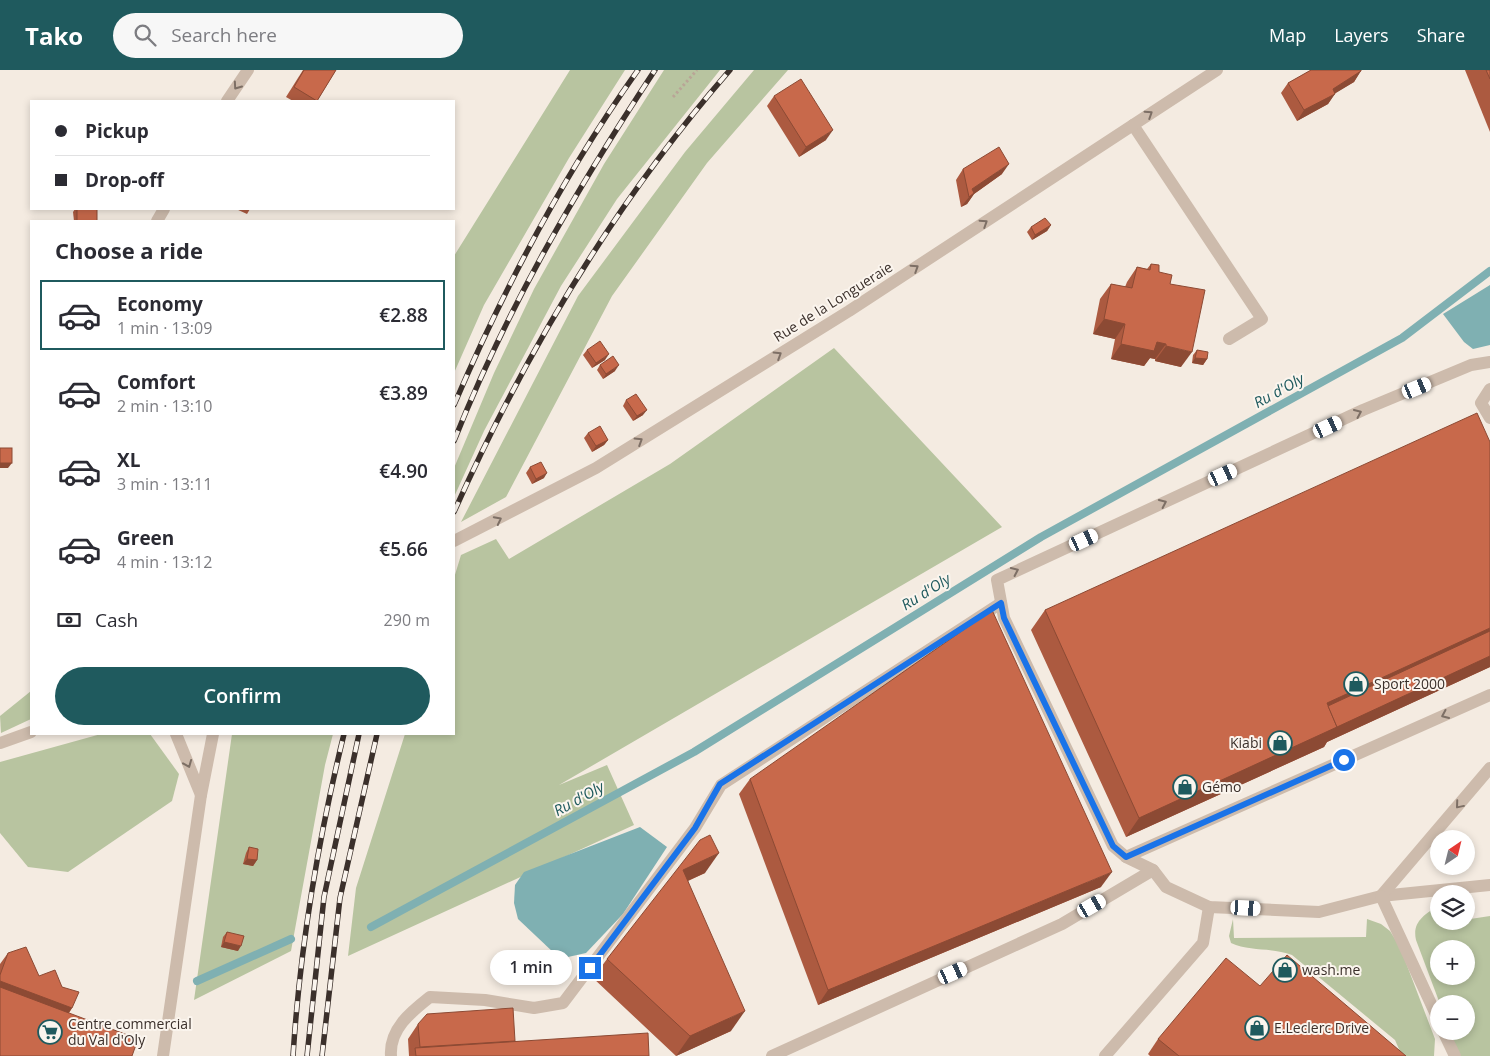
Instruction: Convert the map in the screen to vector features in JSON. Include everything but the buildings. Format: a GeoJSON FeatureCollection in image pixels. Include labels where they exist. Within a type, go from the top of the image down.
{"type":"FeatureCollection","features":[{"type":"Feature","properties":{"kind":"street"},"geometry":{"type":"LineString","coordinates":[[227,100],[248,70]]}},
{"type":"Feature","properties":{"kind":"street","name":"Rue de la Longueraie"},"geometry":{"type":"LineString","coordinates":[[455,540],[596,468],[849,311],[1217,70]]}},
{"type":"Feature","properties":{"kind":"street"},"geometry":{"type":"LineString","coordinates":[[1133,125],[1262,318],[1229,339]]}},
{"type":"Feature","properties":{"kind":"street"},"geometry":{"type":"LineString","coordinates":[[1490,362],[1471,365],[1362,410],[997,580],[1004,618],[1113,846],[1126,857],[1153,870],[1166,887],[1209,907],[1319,912],[1381,896],[1490,885]]}},
{"type":"Feature","properties":{"kind":"street"},"geometry":{"type":"LineString","coordinates":[[1490,389],[1481,403],[1490,418]]}},
{"type":"Feature","properties":{"kind":"street"},"geometry":{"type":"LineString","coordinates":[[391,1056],[390,1044],[407,1015],[430,997],[485,1000],[534,1008],[563,1003],[695,828],[720,784],[1001,603]]}},
{"type":"Feature","properties":{"kind":"street"},"geometry":{"type":"LineString","coordinates":[[1126,857],[1490,695]]}},
{"type":"Feature","properties":{"kind":"street"},"geometry":{"type":"LineString","coordinates":[[0,743],[30,732]]}},
{"type":"Feature","properties":{"kind":"street"},"geometry":{"type":"LineString","coordinates":[[176,735],[201,795]]}},
{"type":"Feature","properties":{"kind":"street"},"geometry":{"type":"LineString","coordinates":[[163,1056],[201,795],[213,735]]}},
{"type":"Feature","properties":{"kind":"street"},"geometry":{"type":"LineString","coordinates":[[1381,896],[1490,768]]}},
{"type":"Feature","properties":{"kind":"street"},"geometry":{"type":"LineString","coordinates":[[772,1056],[1062,924],[1153,870]]}},
{"type":"Feature","properties":{"kind":"street"},"geometry":{"type":"LineString","coordinates":[[1381,896],[1430,1002]]}},
{"type":"Feature","properties":{"kind":"street"},"geometry":{"type":"LineString","coordinates":[[1105,1056],[1203,943],[1209,907]]}},
{"type":"Feature","properties":{"kind":"street"},"geometry":{"type":"LineString","coordinates":[[1447,1040],[1455,1056]]}},
{"type":"Feature","properties":{"kind":"path"},"geometry":{"type":"LineString","coordinates":[[673,97],[697,70]]}},
{"type":"Feature","properties":{"kind":"green space"},"geometry":{"type":"Polygon","coordinates":[[[570,70],[625,70],[569,158],[484,305],[455,371],[455,254],[570,70]]]}},
{"type":"Feature","properties":{"kind":"green space"},"geometry":{"type":"Polygon","coordinates":[[[664,70],[720,70],[617,199],[561,286],[484,431],[455,495],[455,466],[494,373],[534,289],[604,164],[664,70]]]}},
{"type":"Feature","properties":{"kind":"green space"},"geometry":{"type":"Polygon","coordinates":[[[754,70],[788,70],[707,163],[612,296],[506,497],[461,522],[578,296],[685,152],[754,70]]]}},
{"type":"Feature","properties":{"kind":"green space"},"geometry":{"type":"Polygon","coordinates":[[[834,348],[1002,527],[559,785],[607,765],[634,825],[348,956],[356,888],[405,735],[455,735],[455,575],[461,555],[496,539],[509,559],[670,464],[834,348]]]}},
{"type":"Feature","properties":{"kind":"green space"},"geometry":{"type":"Polygon","coordinates":[[[30,692],[30,719],[1,733],[0,716],[30,692]]]}},
{"type":"Feature","properties":{"kind":"green space"},"geometry":{"type":"Polygon","coordinates":[[[97,735],[151,735],[179,774],[172,801],[68,872],[28,867],[0,833],[0,762],[97,735]]]}},
{"type":"Feature","properties":{"kind":"green space"},"geometry":{"type":"Polygon","coordinates":[[[232,735],[333,735],[325,765],[291,951],[194,1000],[232,735]]]}},
{"type":"Feature","properties":{"kind":"green space"},"geometry":{"type":"Polygon","coordinates":[[[1430,912],[1430,930],[1475,930],[1475,918],[1490,916],[1490,1056],[1459,1056],[1453,1040],[1475,1040],[1475,995],[1437,995],[1433,985],[1475,985],[1475,940],[1430,940],[1430,977],[1415,934],[1420,920],[1430,912]]]}},
{"type":"Feature","properties":{"kind":"green space"},"geometry":{"type":"Polygon","coordinates":[[[1233,919],[1234,938],[1366,937],[1367,919],[1381,924],[1390,931],[1400,947],[1430,1026],[1430,1040],[1435,1040],[1434,1056],[1402,1056],[1395,1040],[1292,955],[1238,946],[1231,943],[1229,936],[1233,919]]]}},
{"type":"Feature","properties":{"kind":"water"},"geometry":{"type":"Polygon","coordinates":[[[1490,285],[1490,345],[1473,349],[1464,342],[1443,314],[1490,285]]]}},
{"type":"Feature","properties":{"kind":"water"},"geometry":{"type":"Polygon","coordinates":[[[640,827],[667,847],[623,914],[586,953],[568,957],[554,953],[518,919],[514,903],[515,885],[524,872],[640,827]]]}},
{"type":"Feature","properties":{"kind":"waterway","name":"Ru d'Oly"},"geometry":{"type":"LineString","coordinates":[[371,927],[694,752],[1041,537],[1402,338],[1490,271]]}},
{"type":"Feature","properties":{"kind":"waterway","name":"Ru d'Oly"},"geometry":{"type":"LineString","coordinates":[[197,981],[291,939]]}},
{"type":"Feature","properties":{"kind":"railway"},"geometry":{"type":"LineString","coordinates":[[455,403],[493,318],[560,191],[611,109],[638,70]]}},
{"type":"Feature","properties":{"kind":"railway"},"geometry":{"type":"LineString","coordinates":[[455,439],[496,344],[520,297],[598,159],[655,70]]}},
{"type":"Feature","properties":{"kind":"railway"},"geometry":{"type":"LineString","coordinates":[[455,510],[511,394],[542,337],[576,281],[648,172],[730,70]]}},
{"type":"Feature","properties":{"kind":"railway"},"geometry":{"type":"LineString","coordinates":[[293,1056],[300,975],[311,894],[344,735]]}},
{"type":"Feature","properties":{"kind":"railway"},"geometry":{"type":"LineString","coordinates":[[307,1056],[324,897],[359,735]]}},
{"type":"Feature","properties":{"kind":"railway"},"geometry":{"type":"LineString","coordinates":[[322,1056],[340,898],[377,735]]}},
{"type":"Feature","properties":{"kind":"place","name":"Sport 2000"},"geometry":{"type":"Point","coordinates":[1356,684]}},
{"type":"Feature","properties":{"kind":"place","name":"Kiabi"},"geometry":{"type":"Point","coordinates":[1280,743]}},
{"type":"Feature","properties":{"kind":"place","name":"Gémo"},"geometry":{"type":"Point","coordinates":[1185,787]}},
{"type":"Feature","properties":{"kind":"place","name":"wash.me"},"geometry":{"type":"Point","coordinates":[1285,970]}},
{"type":"Feature","properties":{"kind":"place","name":"E.Leclerc Drive"},"geometry":{"type":"Point","coordinates":[1257,1028]}},
{"type":"Feature","properties":{"kind":"place","name":"Centre commercial du Val d'Oly"},"geometry":{"type":"Point","coordinates":[50,1032]}},
{"type":"Feature","properties":{"kind":"route"},"geometry":{"type":"LineString","coordinates":[[590,968],[695,828],[720,784],[1001,603],[1004,618],[1113,846],[1126,857],[1344,760]]}}]}
